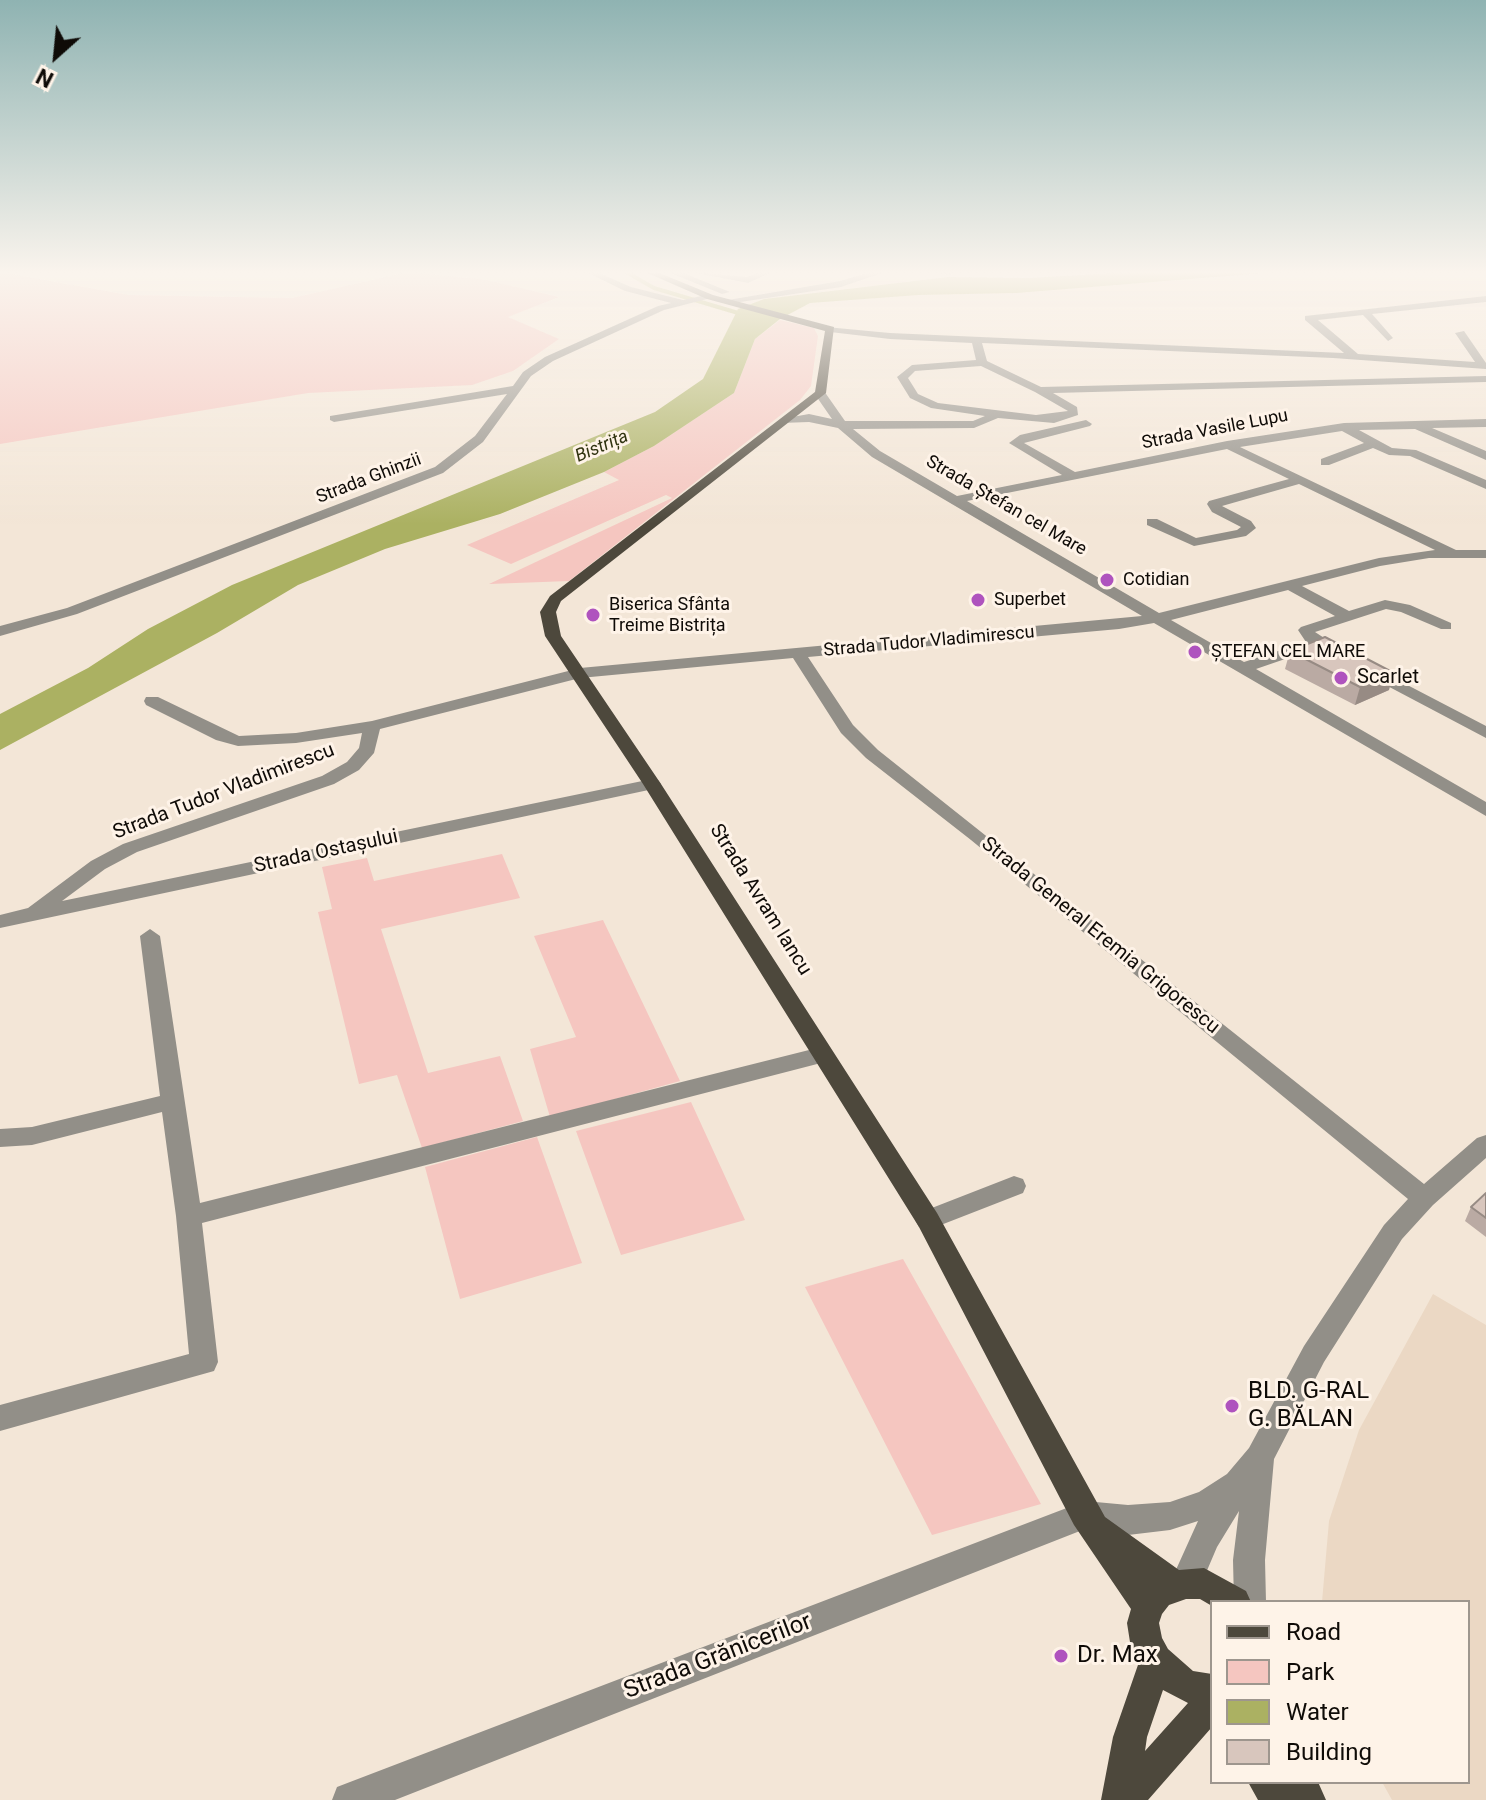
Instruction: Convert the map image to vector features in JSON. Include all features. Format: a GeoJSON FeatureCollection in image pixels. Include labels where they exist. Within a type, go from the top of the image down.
{"type":"FeatureCollection","features":[{"type":"Feature","properties":{"kind":"main road"},"geometry":{"type":"LineString","coordinates":[[820,393],[826,356]]}},
{"type":"Feature","properties":{"kind":"main road","name":"Strada Avram Iancu"},"geometry":{"type":"LineString","coordinates":[[820,393],[555,599],[548,612],[553,636],[652,784],[928,1220],[1089,1520],[1124,1576],[1148,1606]]}},
{"type":"Feature","properties":{"kind":"main road","name":"Strada Avram Iancu"},"geometry":{"type":"LineString","coordinates":[[1089,1520],[1180,1584],[1204,1584],[1232,1600]]}},
{"type":"Feature","properties":{"kind":"main road"},"geometry":{"type":"LineString","coordinates":[[1122,1800],[1205,1701],[1156,1661],[1146,1642],[1143,1623],[1148,1606],[1158,1593],[1180,1584]]}},
{"type":"Feature","properties":{"kind":"main road"},"geometry":{"type":"LineString","coordinates":[[1122,1800],[1130,1737],[1156,1661]]}},
{"type":"Feature","properties":{"kind":"main road"},"geometry":{"type":"LineString","coordinates":[[1268,1784],[1282,1800]]}},
{"type":"Feature","properties":{"kind":"street","name":"Strada Ghinzii"},"geometry":{"type":"LineString","coordinates":[[0,631],[72,611],[439,470],[479,439],[527,374],[556,356]]}},
{"type":"Feature","properties":{"kind":"street"},"geometry":{"type":"LineString","coordinates":[[979,356],[983,363]]}},
{"type":"Feature","properties":{"kind":"street"},"geometry":{"type":"LineString","coordinates":[[1354,356],[1484,366]]}},
{"type":"Feature","properties":{"kind":"street"},"geometry":{"type":"LineString","coordinates":[[983,363],[1039,390],[1074,413],[1054,419],[923,403],[914,396],[902,377],[912,368],[983,363]]}},
{"type":"Feature","properties":{"kind":"street"},"geometry":{"type":"LineString","coordinates":[[1039,390],[1486,379]]}},
{"type":"Feature","properties":{"kind":"street"},"geometry":{"type":"LineString","coordinates":[[334,418],[514,389]]}},
{"type":"Feature","properties":{"kind":"street","name":"Strada Ștefan cel Mare"},"geometry":{"type":"LineString","coordinates":[[820,393],[842,425],[876,454],[1246,667],[1486,810]]}},
{"type":"Feature","properties":{"kind":"street"},"geometry":{"type":"LineString","coordinates":[[785,421],[809,418],[842,425],[974,424],[992,418],[994,413]]}},
{"type":"Feature","properties":{"kind":"street","name":"Strada Vasile Lupu"},"geometry":{"type":"LineString","coordinates":[[954,500],[1227,445],[1344,427],[1486,423]]}},
{"type":"Feature","properties":{"kind":"street"},"geometry":{"type":"LineString","coordinates":[[1073,476],[1015,443],[1024,438],[1086,424]]}},
{"type":"Feature","properties":{"kind":"street"},"geometry":{"type":"LineString","coordinates":[[1414,425],[1486,456]]}},
{"type":"Feature","properties":{"kind":"street"},"geometry":{"type":"LineString","coordinates":[[1344,427],[1392,452],[1412,453],[1486,485]]}},
{"type":"Feature","properties":{"kind":"street"},"geometry":{"type":"LineString","coordinates":[[1325,462],[1374,443]]}},
{"type":"Feature","properties":{"kind":"street"},"geometry":{"type":"LineString","coordinates":[[1227,445],[1454,553]]}},
{"type":"Feature","properties":{"kind":"street"},"geometry":{"type":"LineString","coordinates":[[1152,522],[1194,542],[1241,533],[1249,527],[1217,509],[1214,504],[1301,480]]}},
{"type":"Feature","properties":{"kind":"street","name":"Strada Tudor Vladimirescu"},"geometry":{"type":"LineString","coordinates":[[152,701],[238,741],[296,738],[372,726],[580,673],[1104,625],[1157,617],[1391,560],[1454,553],[1486,554]]}},
{"type":"Feature","properties":{"kind":"street"},"geometry":{"type":"LineString","coordinates":[[1289,585],[1347,616]]}},
{"type":"Feature","properties":{"kind":"street"},"geometry":{"type":"LineString","coordinates":[[1446,626],[1391,604],[1378,605],[1306,630],[1305,634],[1486,733]]}},
{"type":"Feature","properties":{"kind":"street"},"geometry":{"type":"LineString","coordinates":[[1246,667],[1318,643]]}},
{"type":"Feature","properties":{"kind":"street","name":"Strada General Eremia Grigorescu"},"geometry":{"type":"LineString","coordinates":[[798,654],[816,686],[847,729],[872,754],[989,845],[1424,1198]]}},
{"type":"Feature","properties":{"kind":"street","name":"Strada Tudor Vladimirescu"},"geometry":{"type":"LineString","coordinates":[[32,913],[87,873],[130,848],[328,780],[353,766],[368,749],[372,726]]}},
{"type":"Feature","properties":{"kind":"street","name":"Strada Ostașului"},"geometry":{"type":"LineString","coordinates":[[0,922],[652,784]]}},
{"type":"Feature","properties":{"kind":"street"},"geometry":{"type":"LineString","coordinates":[[0,1418],[204,1362],[189,1216],[150,936]]}},
{"type":"Feature","properties":{"kind":"street"},"geometry":{"type":"LineString","coordinates":[[189,1216],[821,1055]]}},
{"type":"Feature","properties":{"kind":"street"},"geometry":{"type":"LineString","coordinates":[[0,1138],[32,1136],[172,1101]]}},
{"type":"Feature","properties":{"kind":"street"},"geometry":{"type":"LineString","coordinates":[[1180,1584],[1238,1484],[1259,1458],[1314,1354],[1393,1232],[1424,1198],[1486,1144]]}},
{"type":"Feature","properties":{"kind":"street"},"geometry":{"type":"LineString","coordinates":[[928,1220],[1014,1186]]}},
{"type":"Feature","properties":{"kind":"street"},"geometry":{"type":"LineString","coordinates":[[1250,1600],[1249,1560],[1259,1458]]}},
{"type":"Feature","properties":{"kind":"street"},"geometry":{"type":"LineString","coordinates":[[1089,1520],[1170,1516],[1207,1504],[1238,1484]]}},
{"type":"Feature","properties":{"kind":"street","name":"Strada Grănicerilor"},"geometry":{"type":"LineString","coordinates":[[350,1800],[1089,1520]]}},
{"type":"Feature","properties":{"kind":"shaded area"},"geometry":{"type":"Polygon","coordinates":[[[1433,1294],[1486,1325],[1486,1800],[1392,1800],[1383,1784],[1470,1784],[1470,1600],[1322,1600],[1329,1521],[1359,1430],[1433,1294]]]}},
{"type":"Feature","properties":{"kind":"green space"},"geometry":{"type":"Polygon","coordinates":[[[0,356],[535,356],[513,371],[472,385],[308,393],[0,444],[0,356]]]}},
{"type":"Feature","properties":{"kind":"green space"},"geometry":{"type":"Polygon","coordinates":[[[748,356],[815,356],[811,386],[800,400],[569,581],[489,584],[672,498],[666,495],[511,564],[467,545],[619,480],[604,472],[654,446],[734,393],[748,356]]]}},
{"type":"Feature","properties":{"kind":"green space"},"geometry":{"type":"Polygon","coordinates":[[[502,854],[520,898],[381,929],[428,1073],[500,1056],[523,1121],[422,1148],[397,1075],[359,1084],[318,912],[332,909],[322,867],[367,858],[374,881],[502,854]]]}},
{"type":"Feature","properties":{"kind":"green space"},"geometry":{"type":"Polygon","coordinates":[[[603,920],[680,1081],[550,1117],[530,1049],[576,1037],[534,936],[603,920]]]}},
{"type":"Feature","properties":{"kind":"green space"},"geometry":{"type":"Polygon","coordinates":[[[691,1102],[745,1220],[621,1255],[576,1131],[691,1102]]]}},
{"type":"Feature","properties":{"kind":"green space"},"geometry":{"type":"Polygon","coordinates":[[[537,1137],[582,1263],[460,1299],[425,1167],[537,1137]]]}},
{"type":"Feature","properties":{"kind":"green space"},"geometry":{"type":"Polygon","coordinates":[[[903,1259],[1041,1504],[932,1535],[805,1287],[903,1259]]]}},
{"type":"Feature","properties":{"kind":"water","name":"Bistrița"},"geometry":{"type":"Polygon","coordinates":[[[714,356],[748,356],[734,393],[654,446],[604,472],[500,514],[385,549],[298,585],[217,633],[0,750],[0,714],[88,668],[148,629],[232,585],[655,412],[703,379],[714,356]]]}},
{"type":"Feature","properties":{"kind":"building"},"geometry":{"type":"Polygon","coordinates":[[[1325,637],[1394,673],[1360,687],[1290,651],[1325,637]]]}},
{"type":"Feature","properties":{"kind":"building"},"geometry":{"type":"Polygon","coordinates":[[[1486,1193],[1486,1218],[1471,1207],[1486,1193]]]}},
{"type":"Feature","properties":{"kind":"place","name":"Cotidian"},"geometry":{"type":"Point","coordinates":[1107,580]}},
{"type":"Feature","properties":{"kind":"place","name":"Superbet"},"geometry":{"type":"Point","coordinates":[978,600]}},
{"type":"Feature","properties":{"kind":"place","name":"Biserica Sfânta Treime Bistrița"},"geometry":{"type":"Point","coordinates":[593,615]}},
{"type":"Feature","properties":{"kind":"place","name":"ȘTEFAN CEL MARE"},"geometry":{"type":"Point","coordinates":[1195,652]}},
{"type":"Feature","properties":{"kind":"place","name":"Scarlet"},"geometry":{"type":"Point","coordinates":[1341,678]}},
{"type":"Feature","properties":{"kind":"place","name":"BLD. G-RAL G. BĂLAN"},"geometry":{"type":"Point","coordinates":[1232,1406]}},
{"type":"Feature","properties":{"kind":"place","name":"Dr. Max"},"geometry":{"type":"Point","coordinates":[1061,1656]}}]}
